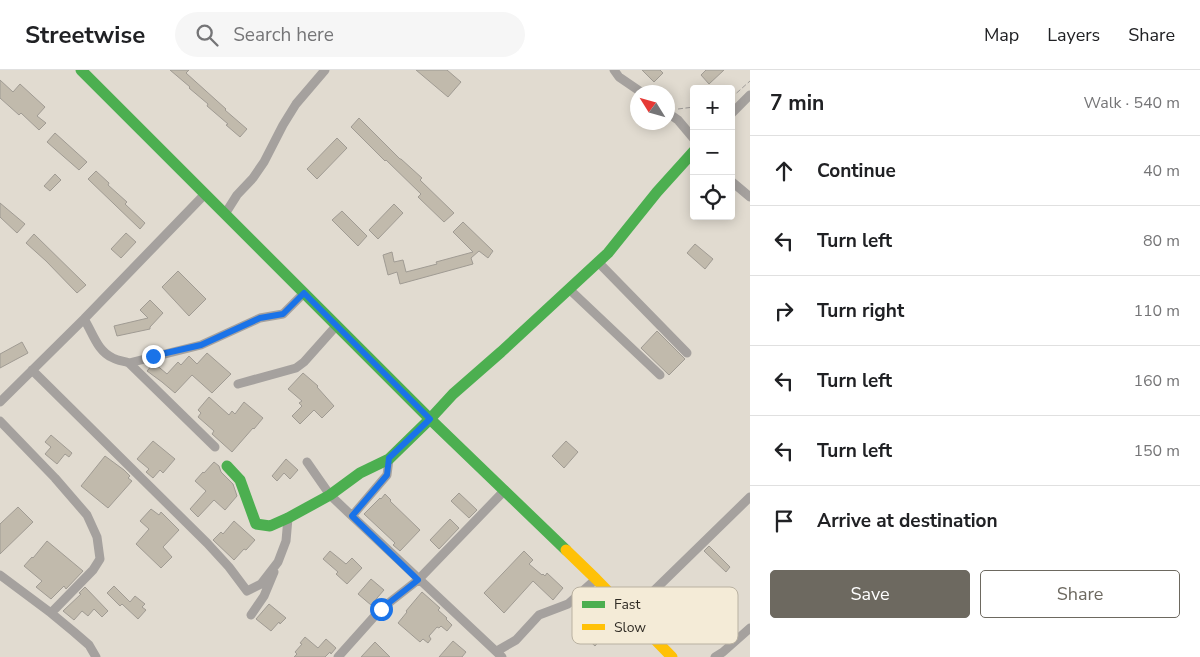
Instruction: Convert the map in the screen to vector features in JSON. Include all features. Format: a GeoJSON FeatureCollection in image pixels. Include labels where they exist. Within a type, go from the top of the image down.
{"type":"FeatureCollection","features":[{"type":"Feature","properties":{"kind":"street"},"geometry":{"type":"LineString","coordinates":[[81,70],[430,419],[604,587]]}},
{"type":"Feature","properties":{"kind":"street"},"geometry":{"type":"LineString","coordinates":[[225,214],[237,195],[253,178],[264,162],[282,125],[296,104],[325,70]]}},
{"type":"Feature","properties":{"kind":"street"},"geometry":{"type":"LineString","coordinates":[[614,70],[619,77],[631,85]]}},
{"type":"Feature","properties":{"kind":"street"},"geometry":{"type":"LineString","coordinates":[[735,110],[750,95]]}},
{"type":"Feature","properties":{"kind":"street"},"geometry":{"type":"LineString","coordinates":[[675,116],[690,134]]}},
{"type":"Feature","properties":{"kind":"street"},"geometry":{"type":"LineString","coordinates":[[227,466],[240,480],[256,524],[270,526],[330,495],[360,473],[389,458],[453,394],[608,253],[657,192],[690,155]]}},
{"type":"Feature","properties":{"kind":"street"},"geometry":{"type":"LineString","coordinates":[[735,184],[750,197]]}},
{"type":"Feature","properties":{"kind":"street"},"geometry":{"type":"LineString","coordinates":[[0,402],[84,319],[205,194]]}},
{"type":"Feature","properties":{"kind":"street"},"geometry":{"type":"LineString","coordinates":[[598,262],[687,353]]}},
{"type":"Feature","properties":{"kind":"street"},"geometry":{"type":"LineString","coordinates":[[570,289],[660,375]]}},
{"type":"Feature","properties":{"kind":"street"},"geometry":{"type":"LineString","coordinates":[[129,363],[201,345],[260,318],[283,314],[304,293]]}},
{"type":"Feature","properties":{"kind":"street"},"geometry":{"type":"LineString","coordinates":[[84,319],[99,348],[112,358],[129,363],[215,447]]}},
{"type":"Feature","properties":{"kind":"street"},"geometry":{"type":"LineString","coordinates":[[238,384],[296,368],[304,362],[336,325]]}},
{"type":"Feature","properties":{"kind":"street"},"geometry":{"type":"LineString","coordinates":[[32,370],[207,543],[229,567],[246,591],[261,584],[278,562]]}},
{"type":"Feature","properties":{"kind":"street"},"geometry":{"type":"LineString","coordinates":[[0,421],[55,478],[87,515],[97,537],[100,559],[92,570],[50,613]]}},
{"type":"Feature","properties":{"kind":"street"},"geometry":{"type":"LineString","coordinates":[[352,516],[387,475],[389,458]]}},
{"type":"Feature","properties":{"kind":"street"},"geometry":{"type":"LineString","coordinates":[[307,462],[330,495],[418,580],[499,654],[516,640],[539,615],[568,604],[572,600]]}},
{"type":"Feature","properties":{"kind":"street"},"geometry":{"type":"LineString","coordinates":[[338,657],[381,609],[418,580],[505,490]]}},
{"type":"Feature","properties":{"kind":"street"},"geometry":{"type":"LineString","coordinates":[[658,587],[750,497]]}},
{"type":"Feature","properties":{"kind":"street"},"geometry":{"type":"LineString","coordinates":[[251,615],[264,596],[278,562],[286,541],[288,518]]}},
{"type":"Feature","properties":{"kind":"street"},"geometry":{"type":"LineString","coordinates":[[0,575],[89,645],[96,657]]}},
{"type":"Feature","properties":{"kind":"street"},"geometry":{"type":"LineString","coordinates":[[587,587],[596,579]]}},
{"type":"Feature","properties":{"kind":"street"},"geometry":{"type":"LineString","coordinates":[[738,639],[750,628]]}},
{"type":"Feature","properties":{"kind":"street"},"geometry":{"type":"LineString","coordinates":[[659,644],[672,657]]}},
{"type":"Feature","properties":{"kind":"street"},"geometry":{"type":"LineString","coordinates":[[715,657],[732,644]]}},
{"type":"Feature","properties":{"kind":"path"},"geometry":{"type":"LineString","coordinates":[[735,94],[750,81]]}},
{"type":"Feature","properties":{"kind":"path"},"geometry":{"type":"LineString","coordinates":[[675,110],[690,108]]}},
{"type":"Feature","properties":{"kind":"building"},"geometry":{"type":"Polygon","coordinates":[[[170,70],[189,70],[186,73],[247,129],[240,137],[207,106],[208,104],[170,70]]]}},
{"type":"Feature","properties":{"kind":"building"},"geometry":{"type":"Polygon","coordinates":[[[416,70],[447,70],[461,82],[448,97],[416,70]]]}},
{"type":"Feature","properties":{"kind":"building"},"geometry":{"type":"Polygon","coordinates":[[[642,70],[660,70],[663,73],[654,82],[642,70]]]}},
{"type":"Feature","properties":{"kind":"building"},"geometry":{"type":"Polygon","coordinates":[[[706,70],[724,70],[709,84],[701,75],[706,70]]]}},
{"type":"Feature","properties":{"kind":"building"},"geometry":{"type":"Polygon","coordinates":[[[0,80],[13,92],[20,84],[45,107],[37,116],[46,123],[39,130],[21,113],[19,115],[0,98],[0,80]]]}},
{"type":"Feature","properties":{"kind":"building"},"geometry":{"type":"Polygon","coordinates":[[[359,118],[422,178],[420,180],[454,213],[444,222],[418,197],[421,194],[351,127],[359,118]]]}},
{"type":"Feature","properties":{"kind":"building"},"geometry":{"type":"Polygon","coordinates":[[[55,133],[87,162],[79,170],[47,142],[55,133]]]}},
{"type":"Feature","properties":{"kind":"building"},"geometry":{"type":"Polygon","coordinates":[[[337,138],[347,148],[317,179],[307,169],[337,138]]]}},
{"type":"Feature","properties":{"kind":"building"},"geometry":{"type":"Polygon","coordinates":[[[96,171],[127,202],[125,204],[145,223],[140,229],[88,179],[96,171]]]}},
{"type":"Feature","properties":{"kind":"building"},"geometry":{"type":"Polygon","coordinates":[[[55,174],[61,180],[50,191],[44,186],[55,174]]]}},
{"type":"Feature","properties":{"kind":"building"},"geometry":{"type":"Polygon","coordinates":[[[0,203],[25,224],[17,233],[0,217],[0,203]]]}},
{"type":"Feature","properties":{"kind":"building"},"geometry":{"type":"Polygon","coordinates":[[[394,204],[403,213],[378,239],[369,230],[394,204]]]}},
{"type":"Feature","properties":{"kind":"building"},"geometry":{"type":"Polygon","coordinates":[[[342,211],[367,236],[358,246],[332,220],[342,211]]]}},
{"type":"Feature","properties":{"kind":"building"},"geometry":{"type":"Polygon","coordinates":[[[463,222],[493,251],[488,258],[479,251],[471,258],[473,264],[400,284],[397,272],[388,275],[383,255],[392,252],[394,262],[403,260],[406,272],[473,252],[453,232],[463,222]]]}},
{"type":"Feature","properties":{"kind":"building"},"geometry":{"type":"Polygon","coordinates":[[[126,233],[136,242],[121,258],[111,249],[126,233]]]}},
{"type":"Feature","properties":{"kind":"building"},"geometry":{"type":"Polygon","coordinates":[[[34,234],[86,285],[77,293],[26,243],[34,234]]]}},
{"type":"Feature","properties":{"kind":"building"},"geometry":{"type":"Polygon","coordinates":[[[695,244],[713,259],[705,269],[687,253],[695,244]]]}},
{"type":"Feature","properties":{"kind":"building"},"geometry":{"type":"Polygon","coordinates":[[[178,271],[206,299],[189,316],[162,287],[178,271]]]}},
{"type":"Feature","properties":{"kind":"building"},"geometry":{"type":"Polygon","coordinates":[[[150,300],[163,313],[150,329],[117,336],[114,326],[148,318],[140,310],[150,300]]]}},
{"type":"Feature","properties":{"kind":"building"},"geometry":{"type":"Polygon","coordinates":[[[657,331],[685,359],[669,375],[641,348],[657,331]]]}},
{"type":"Feature","properties":{"kind":"building"},"geometry":{"type":"Polygon","coordinates":[[[22,342],[28,353],[0,368],[0,354],[22,342]]]}},
{"type":"Feature","properties":{"kind":"building"},"geometry":{"type":"Polygon","coordinates":[[[207,353],[231,374],[212,393],[192,375],[175,393],[147,371],[154,363],[167,374],[178,362],[181,365],[189,356],[197,364],[207,353]]]}},
{"type":"Feature","properties":{"kind":"building"},"geometry":{"type":"Polygon","coordinates":[[[303,373],[318,386],[334,406],[322,418],[314,410],[300,424],[292,416],[302,406],[299,403],[302,401],[288,389],[303,373]]]}},
{"type":"Feature","properties":{"kind":"building"},"geometry":{"type":"Polygon","coordinates":[[[209,397],[229,415],[232,411],[235,414],[244,402],[263,418],[232,452],[212,434],[214,431],[198,417],[201,413],[198,410],[209,397]]]}},
{"type":"Feature","properties":{"kind":"building"},"geometry":{"type":"Polygon","coordinates":[[[51,435],[72,453],[69,457],[65,454],[57,464],[45,454],[51,447],[45,442],[51,435]]]}},
{"type":"Feature","properties":{"kind":"building"},"geometry":{"type":"Polygon","coordinates":[[[153,441],[175,459],[163,473],[160,470],[153,478],[146,472],[149,469],[137,459],[153,441]]]}},
{"type":"Feature","properties":{"kind":"building"},"geometry":{"type":"Polygon","coordinates":[[[566,441],[578,452],[564,468],[552,456],[566,441]]]}},
{"type":"Feature","properties":{"kind":"building"},"geometry":{"type":"Polygon","coordinates":[[[105,456],[124,470],[132,481],[108,508],[81,486],[105,456]]]}},
{"type":"Feature","properties":{"kind":"building"},"geometry":{"type":"Polygon","coordinates":[[[286,459],[298,470],[290,479],[284,473],[277,481],[272,476],[286,459]]]}},
{"type":"Feature","properties":{"kind":"building"},"geometry":{"type":"Polygon","coordinates":[[[214,462],[233,484],[237,496],[225,510],[214,500],[198,517],[190,509],[206,491],[195,481],[214,462]]]}},
{"type":"Feature","properties":{"kind":"building"},"geometry":{"type":"Polygon","coordinates":[[[459,493],[477,510],[469,518],[451,501],[459,493]]]}},
{"type":"Feature","properties":{"kind":"building"},"geometry":{"type":"Polygon","coordinates":[[[385,494],[420,530],[400,551],[393,545],[395,543],[364,514],[385,494]]]}},
{"type":"Feature","properties":{"kind":"building"},"geometry":{"type":"Polygon","coordinates":[[[18,507],[33,522],[0,554],[0,524],[18,507]]]}},
{"type":"Feature","properties":{"kind":"building"},"geometry":{"type":"Polygon","coordinates":[[[151,509],[159,515],[161,512],[179,530],[163,547],[172,557],[161,568],[136,544],[149,529],[140,521],[151,509]]]}},
{"type":"Feature","properties":{"kind":"building"},"geometry":{"type":"Polygon","coordinates":[[[450,519],[459,528],[439,549],[430,540],[450,519]]]}},
{"type":"Feature","properties":{"kind":"building"},"geometry":{"type":"Polygon","coordinates":[[[234,521],[255,540],[234,560],[213,540],[221,532],[223,534],[234,521]]]}},
{"type":"Feature","properties":{"kind":"building"},"geometry":{"type":"Polygon","coordinates":[[[47,541],[83,571],[66,589],[64,586],[51,599],[36,587],[42,581],[24,566],[47,541]]]}},
{"type":"Feature","properties":{"kind":"building"},"geometry":{"type":"Polygon","coordinates":[[[709,546],[730,567],[726,572],[704,551],[709,546]]]}},
{"type":"Feature","properties":{"kind":"building"},"geometry":{"type":"Polygon","coordinates":[[[330,551],[346,564],[352,558],[362,568],[347,584],[336,574],[338,572],[323,559],[330,551]]]}},
{"type":"Feature","properties":{"kind":"building"},"geometry":{"type":"Polygon","coordinates":[[[524,551],[533,560],[529,564],[542,575],[545,576],[547,573],[563,588],[553,600],[533,581],[504,613],[484,593],[524,551]]]}},
{"type":"Feature","properties":{"kind":"building"},"geometry":{"type":"Polygon","coordinates":[[[371,579],[384,590],[371,605],[358,594],[371,579]]]}},
{"type":"Feature","properties":{"kind":"building"},"geometry":{"type":"Polygon","coordinates":[[[114,586],[130,602],[135,596],[145,604],[142,607],[146,610],[138,619],[122,604],[120,606],[107,593],[114,586]]]}},
{"type":"Feature","properties":{"kind":"building"},"geometry":{"type":"Polygon","coordinates":[[[85,587],[108,611],[102,617],[94,609],[88,616],[82,611],[74,620],[63,611],[81,594],[79,593],[85,587]]]}},
{"type":"Feature","properties":{"kind":"building"},"geometry":{"type":"Polygon","coordinates":[[[422,592],[440,608],[438,610],[452,625],[447,631],[441,626],[437,627],[429,636],[431,639],[428,643],[423,639],[420,642],[398,623],[422,592]]]}},
{"type":"Feature","properties":{"kind":"building"},"geometry":{"type":"Polygon","coordinates":[[[269,604],[286,618],[280,624],[279,622],[271,631],[256,619],[269,604]]]}},
{"type":"Feature","properties":{"kind":"building"},"geometry":{"type":"Polygon","coordinates":[[[305,637],[318,648],[326,639],[336,648],[325,657],[294,657],[297,654],[295,652],[305,637]]]}},
{"type":"Feature","properties":{"kind":"building"},"geometry":{"type":"Polygon","coordinates":[[[453,641],[466,652],[462,657],[439,657],[453,641]]]}},
{"type":"Feature","properties":{"kind":"building"},"geometry":{"type":"Polygon","coordinates":[[[375,642],[390,657],[361,657],[375,642]]]}},
{"type":"Feature","properties":{"kind":"traffic: fast"},"geometry":{"type":"LineString","coordinates":[[81,70],[430,419],[566,550]]}},
{"type":"Feature","properties":{"kind":"traffic: fast"},"geometry":{"type":"LineString","coordinates":[[227,466],[240,480],[256,524],[270,526],[330,495],[360,473],[389,459],[453,394],[608,253],[657,192],[690,155]]}},
{"type":"Feature","properties":{"kind":"traffic: slow"},"geometry":{"type":"LineString","coordinates":[[566,550],[604,587]]}},
{"type":"Feature","properties":{"kind":"traffic: slow"},"geometry":{"type":"LineString","coordinates":[[659,644],[672,657]]}},
{"type":"Feature","properties":{"kind":"route"},"geometry":{"type":"LineString","coordinates":[[153,356],[201,345],[260,318],[283,314],[304,293],[430,419],[389,458],[387,475],[352,516],[418,580],[381,609]]}}]}
